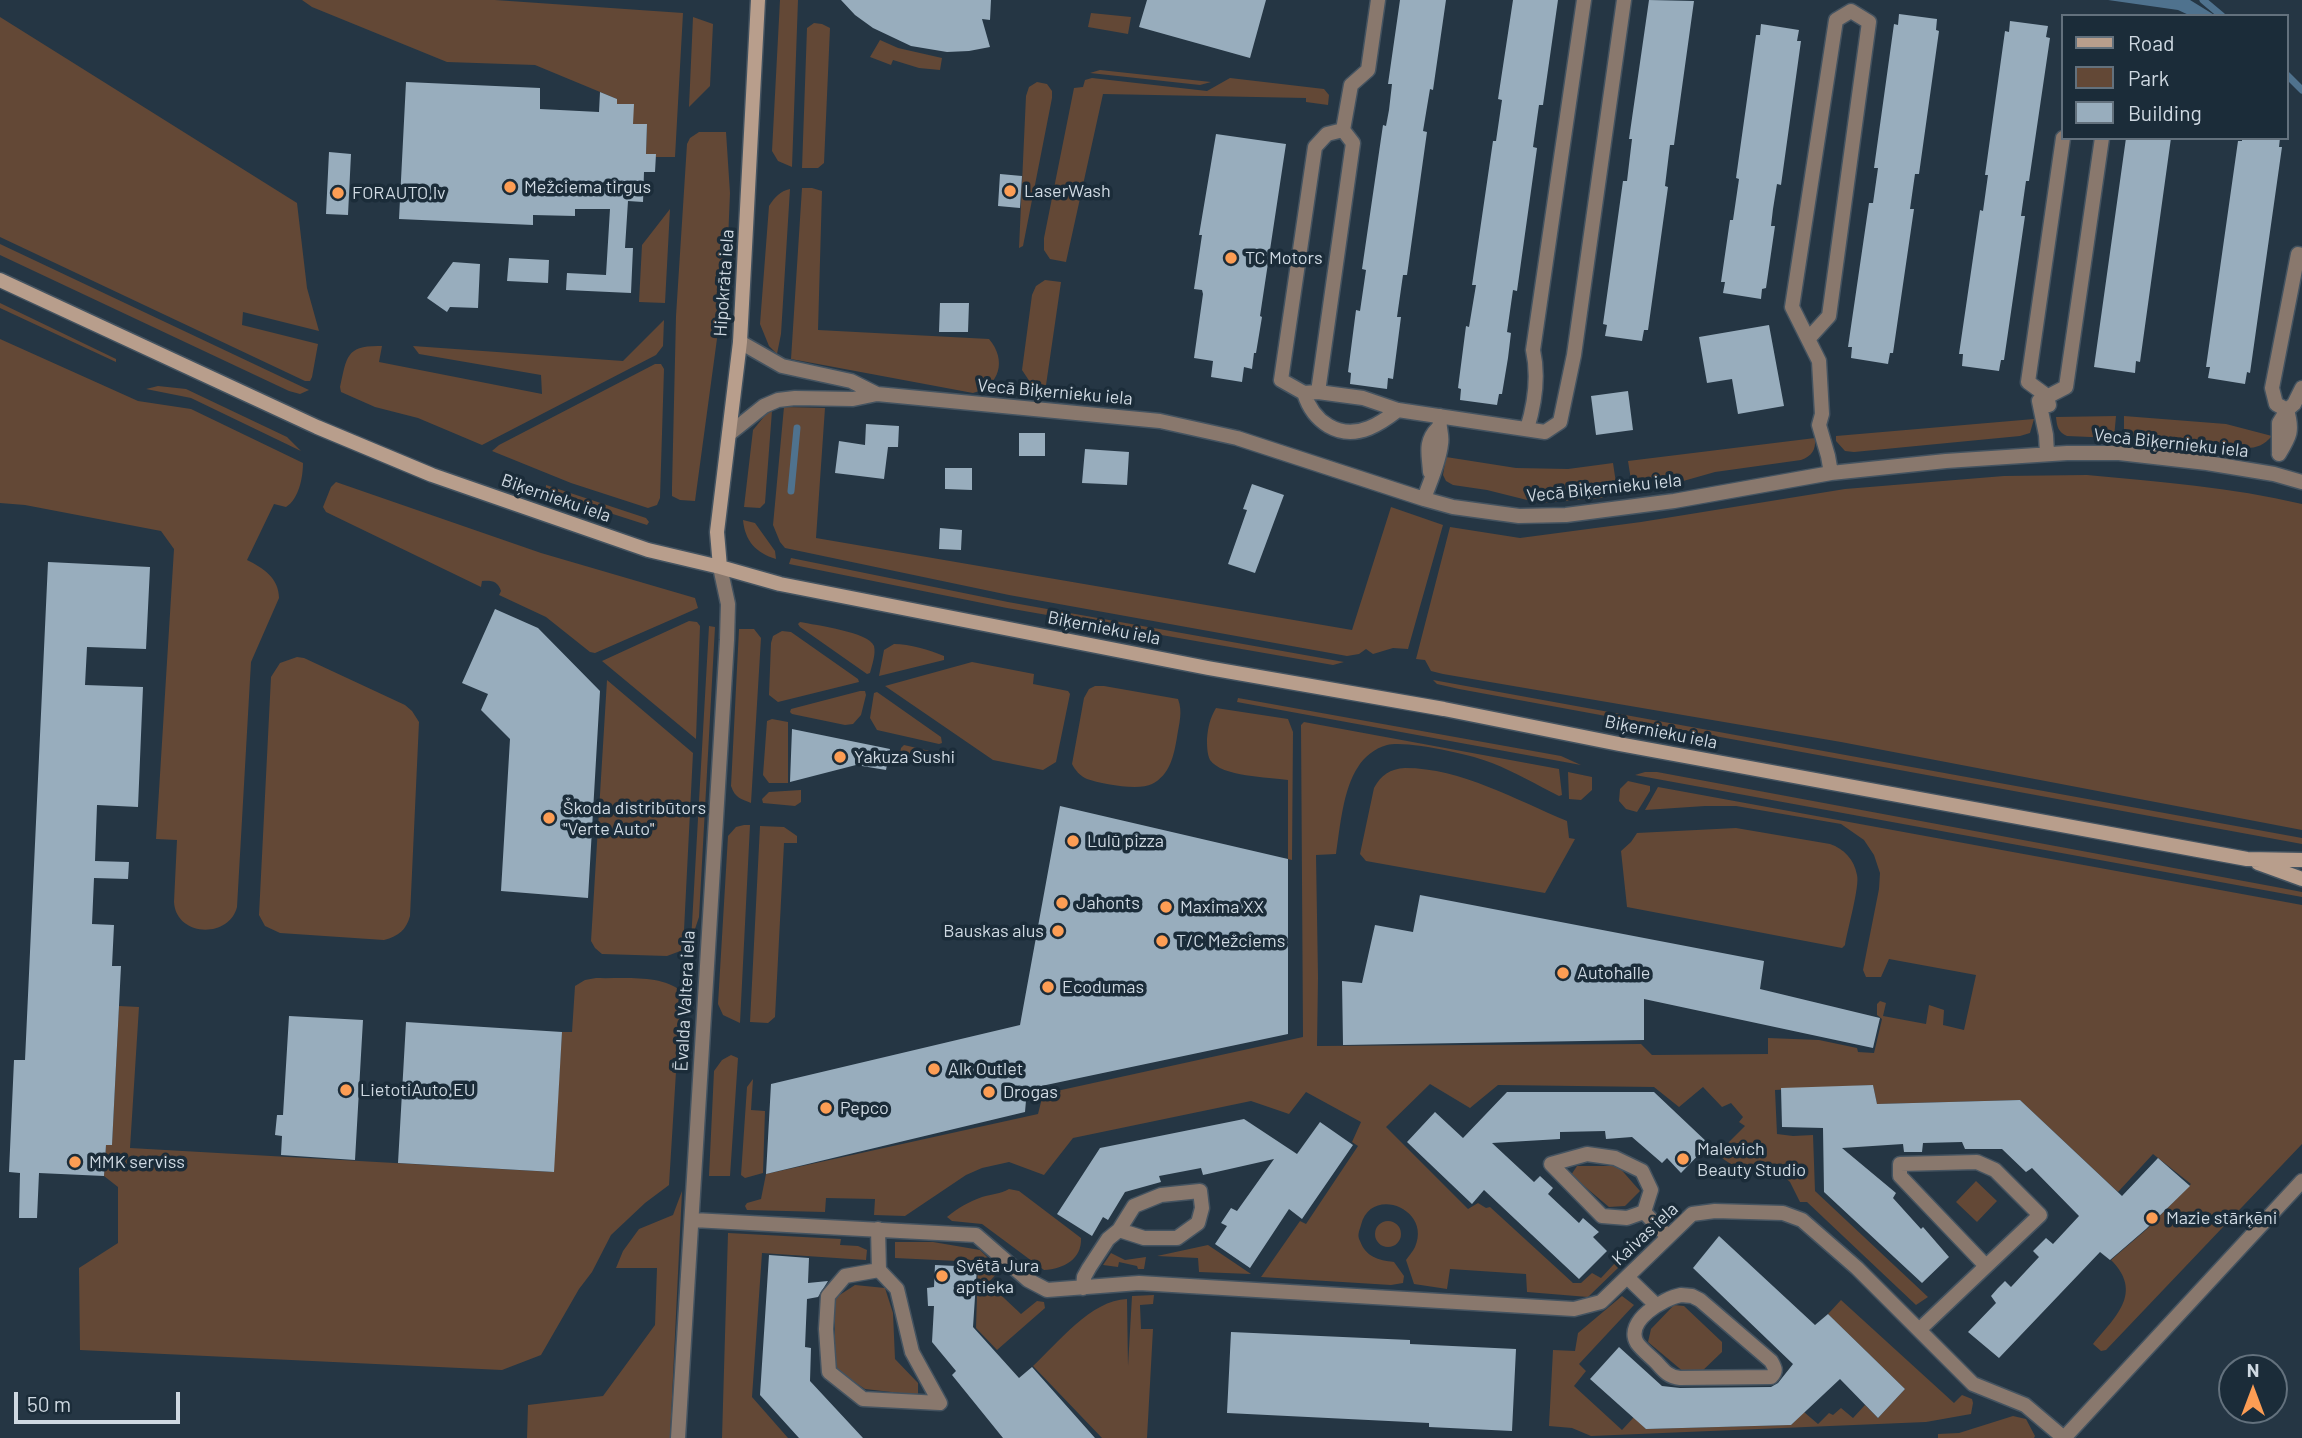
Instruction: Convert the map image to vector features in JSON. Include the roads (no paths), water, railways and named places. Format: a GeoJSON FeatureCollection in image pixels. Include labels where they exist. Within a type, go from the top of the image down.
{"type":"FeatureCollection","features":[{"type":"Feature","properties":{"kind":"main road","name":"Hipokrāta iela"},"geometry":{"type":"LineString","coordinates":[[720,567],[718,522],[740,342],[758,0]]}},
{"type":"Feature","properties":{"kind":"main road","name":"Biķernieku iela"},"geometry":{"type":"LineString","coordinates":[[0,280],[304,421],[432,475],[648,550],[780,584],[1208,668],[1444,709],[2247,859],[2302,860]]}},
{"type":"Feature","properties":{"kind":"main road","name":"Biķernieku iela"},"geometry":{"type":"LineString","coordinates":[[2247,859],[2302,879]]}},
{"type":"Feature","properties":{"kind":"street"},"geometry":{"type":"LineString","coordinates":[[1378,0],[1368,70],[1351,85],[1343,130],[1353,143],[1308,407],[1318,420],[1330,428],[1344,432],[1371,428],[1398,410]]}},
{"type":"Feature","properties":{"kind":"street"},"geometry":{"type":"LineString","coordinates":[[1527,429],[1533,408],[1537,368],[1533,350],[1584,0]]}},
{"type":"Feature","properties":{"kind":"street"},"geometry":{"type":"LineString","coordinates":[[1343,130],[1327,134],[1315,147],[1281,380],[1311,393],[1363,398],[1439,422],[1545,432],[1560,422],[1576,341],[1624,0]]}},
{"type":"Feature","properties":{"kind":"street"},"geometry":{"type":"LineString","coordinates":[[1809,338],[1829,316],[1869,22],[1851,11],[1836,20],[1792,307],[1819,361],[1822,414],[1819,425],[1831,473]]}},
{"type":"Feature","properties":{"kind":"street"},"geometry":{"type":"LineString","coordinates":[[2048,402],[2028,382],[2063,140]]}},
{"type":"Feature","properties":{"kind":"street"},"geometry":{"type":"LineString","coordinates":[[2048,454],[2039,401],[2048,402],[2066,387],[2102,140]]}},
{"type":"Feature","properties":{"kind":"street"},"geometry":{"type":"LineString","coordinates":[[2287,410],[2276,404],[2272,388],[2298,254],[2302,255]]}},
{"type":"Feature","properties":{"kind":"street","name":"Vecā Biķernieku iela"},"geometry":{"type":"LineString","coordinates":[[740,342],[782,366],[851,381],[877,394]]}},
{"type":"Feature","properties":{"kind":"street"},"geometry":{"type":"LineString","coordinates":[[2274,474],[2279,423],[2294,404],[2302,388]]}},
{"type":"Feature","properties":{"kind":"street","name":"Vecā Biķernieku iela"},"geometry":{"type":"LineString","coordinates":[[729,434],[764,406],[778,400],[853,399],[877,394],[1160,421],[1237,438],[1453,507],[1519,516],[1566,515],[1674,501],[1831,473],[2048,454],[2119,453],[2207,463],[2274,474],[2302,482]]}},
{"type":"Feature","properties":{"kind":"street"},"geometry":{"type":"LineString","coordinates":[[1424,499],[1440,452],[1442,438],[1439,422]]}},
{"type":"Feature","properties":{"kind":"street","name":"Ēvalda Valtera iela"},"geometry":{"type":"LineString","coordinates":[[678,1438],[727,640],[728,604],[720,567]]}},
{"type":"Feature","properties":{"kind":"street"},"geometry":{"type":"LineString","coordinates":[[1587,1153],[1615,1158],[1642,1171],[1651,1190],[1644,1212],[1627,1217],[1602,1216],[1551,1164],[1587,1153]]}},
{"type":"Feature","properties":{"kind":"street"},"geometry":{"type":"LineString","coordinates":[[1919,1330],[1986,1266],[2040,1214],[1996,1170],[1977,1162],[1900,1164],[1900,1177],[1986,1266]]}},
{"type":"Feature","properties":{"kind":"street","name":"Kaivas iela"},"geometry":{"type":"LineString","coordinates":[[693,1220],[976,1235],[1028,1280],[1047,1290],[1139,1283],[1574,1309],[1601,1302],[1692,1214],[1715,1210],[1783,1213],[1802,1220],[1857,1268],[1973,1384],[2025,1405],[2064,1438],[2302,1181]]}},
{"type":"Feature","properties":{"kind":"street"},"geometry":{"type":"LineString","coordinates":[[1083,1288],[1084,1277],[1089,1268],[1134,1206],[1161,1195],[1200,1191],[1202,1208],[1198,1223],[1177,1238],[1144,1238],[1119,1230]]}},
{"type":"Feature","properties":{"kind":"street"},"geometry":{"type":"LineString","coordinates":[[1644,1212],[1667,1236]]}},
{"type":"Feature","properties":{"kind":"street"},"geometry":{"type":"LineString","coordinates":[[878,1229],[879,1270],[897,1289],[912,1352],[940,1403],[863,1399],[829,1372],[826,1329],[828,1296],[845,1276],[879,1270]]}},
{"type":"Feature","properties":{"kind":"street"},"geometry":{"type":"LineString","coordinates":[[1627,1278],[1656,1304]]}},
{"type":"Feature","properties":{"kind":"street"},"geometry":{"type":"LineString","coordinates":[[1681,1295],[1700,1300],[1771,1361],[1775,1368],[1774,1374],[1771,1377],[1693,1378],[1667,1374],[1636,1342],[1637,1324],[1656,1304],[1668,1297],[1681,1295]]}},
{"type":"Feature","properties":{"kind":"water"},"geometry":{"type":"Polygon","coordinates":[[[2108,0],[2190,0],[2213,14],[2187,14],[2178,10],[2108,0]]]}},
{"type":"Feature","properties":{"kind":"waterway"},"geometry":{"type":"LineString","coordinates":[[2203,0],[2220,14]]}},
{"type":"Feature","properties":{"kind":"waterway"},"geometry":{"type":"LineString","coordinates":[[2288,76],[2302,90]]}},
{"type":"Feature","properties":{"kind":"waterway"},"geometry":{"type":"LineString","coordinates":[[791,491],[797,428]]}},
{"type":"Feature","properties":{"kind":"place","name":"Mežciema tirgus"},"geometry":{"type":"Point","coordinates":[510,187]}},
{"type":"Feature","properties":{"kind":"place","name":"LaserWash"},"geometry":{"type":"Point","coordinates":[1010,191]}},
{"type":"Feature","properties":{"kind":"place","name":"FORAUTO.lv"},"geometry":{"type":"Point","coordinates":[338,193]}},
{"type":"Feature","properties":{"kind":"place","name":"TC Motors"},"geometry":{"type":"Point","coordinates":[1231,258]}},
{"type":"Feature","properties":{"kind":"place","name":"Yakuza Sushi"},"geometry":{"type":"Point","coordinates":[840,757]}},
{"type":"Feature","properties":{"kind":"place","name":"Škoda distribūtors \"Verte Auto\""},"geometry":{"type":"Point","coordinates":[549,818]}},
{"type":"Feature","properties":{"kind":"place","name":"Lulū pizza"},"geometry":{"type":"Point","coordinates":[1073,841]}},
{"type":"Feature","properties":{"kind":"place","name":"Jahonts"},"geometry":{"type":"Point","coordinates":[1062,903]}},
{"type":"Feature","properties":{"kind":"place","name":"Maxima XX"},"geometry":{"type":"Point","coordinates":[1166,907]}},
{"type":"Feature","properties":{"kind":"place","name":"Bauskas alus"},"geometry":{"type":"Point","coordinates":[1058,931]}},
{"type":"Feature","properties":{"kind":"place","name":"T/C Mežciems"},"geometry":{"type":"Point","coordinates":[1162,941]}},
{"type":"Feature","properties":{"kind":"place","name":"Autohalle"},"geometry":{"type":"Point","coordinates":[1563,973]}},
{"type":"Feature","properties":{"kind":"place","name":"Ecodumas"},"geometry":{"type":"Point","coordinates":[1048,987]}},
{"type":"Feature","properties":{"kind":"place","name":"Alk Outlet"},"geometry":{"type":"Point","coordinates":[934,1069]}},
{"type":"Feature","properties":{"kind":"place","name":"LietotiAuto.EU"},"geometry":{"type":"Point","coordinates":[346,1090]}},
{"type":"Feature","properties":{"kind":"place","name":"Drogas"},"geometry":{"type":"Point","coordinates":[989,1092]}},
{"type":"Feature","properties":{"kind":"place","name":"Pepco"},"geometry":{"type":"Point","coordinates":[826,1108]}},
{"type":"Feature","properties":{"kind":"place","name":"Malevich Beauty Studio"},"geometry":{"type":"Point","coordinates":[1683,1159]}},
{"type":"Feature","properties":{"kind":"place","name":"MMK serviss"},"geometry":{"type":"Point","coordinates":[75,1162]}},
{"type":"Feature","properties":{"kind":"place","name":"Mazie stārķēni"},"geometry":{"type":"Point","coordinates":[2152,1218]}},
{"type":"Feature","properties":{"kind":"place","name":"Svētā Jura aptieka"},"geometry":{"type":"Point","coordinates":[942,1276]}}]}
